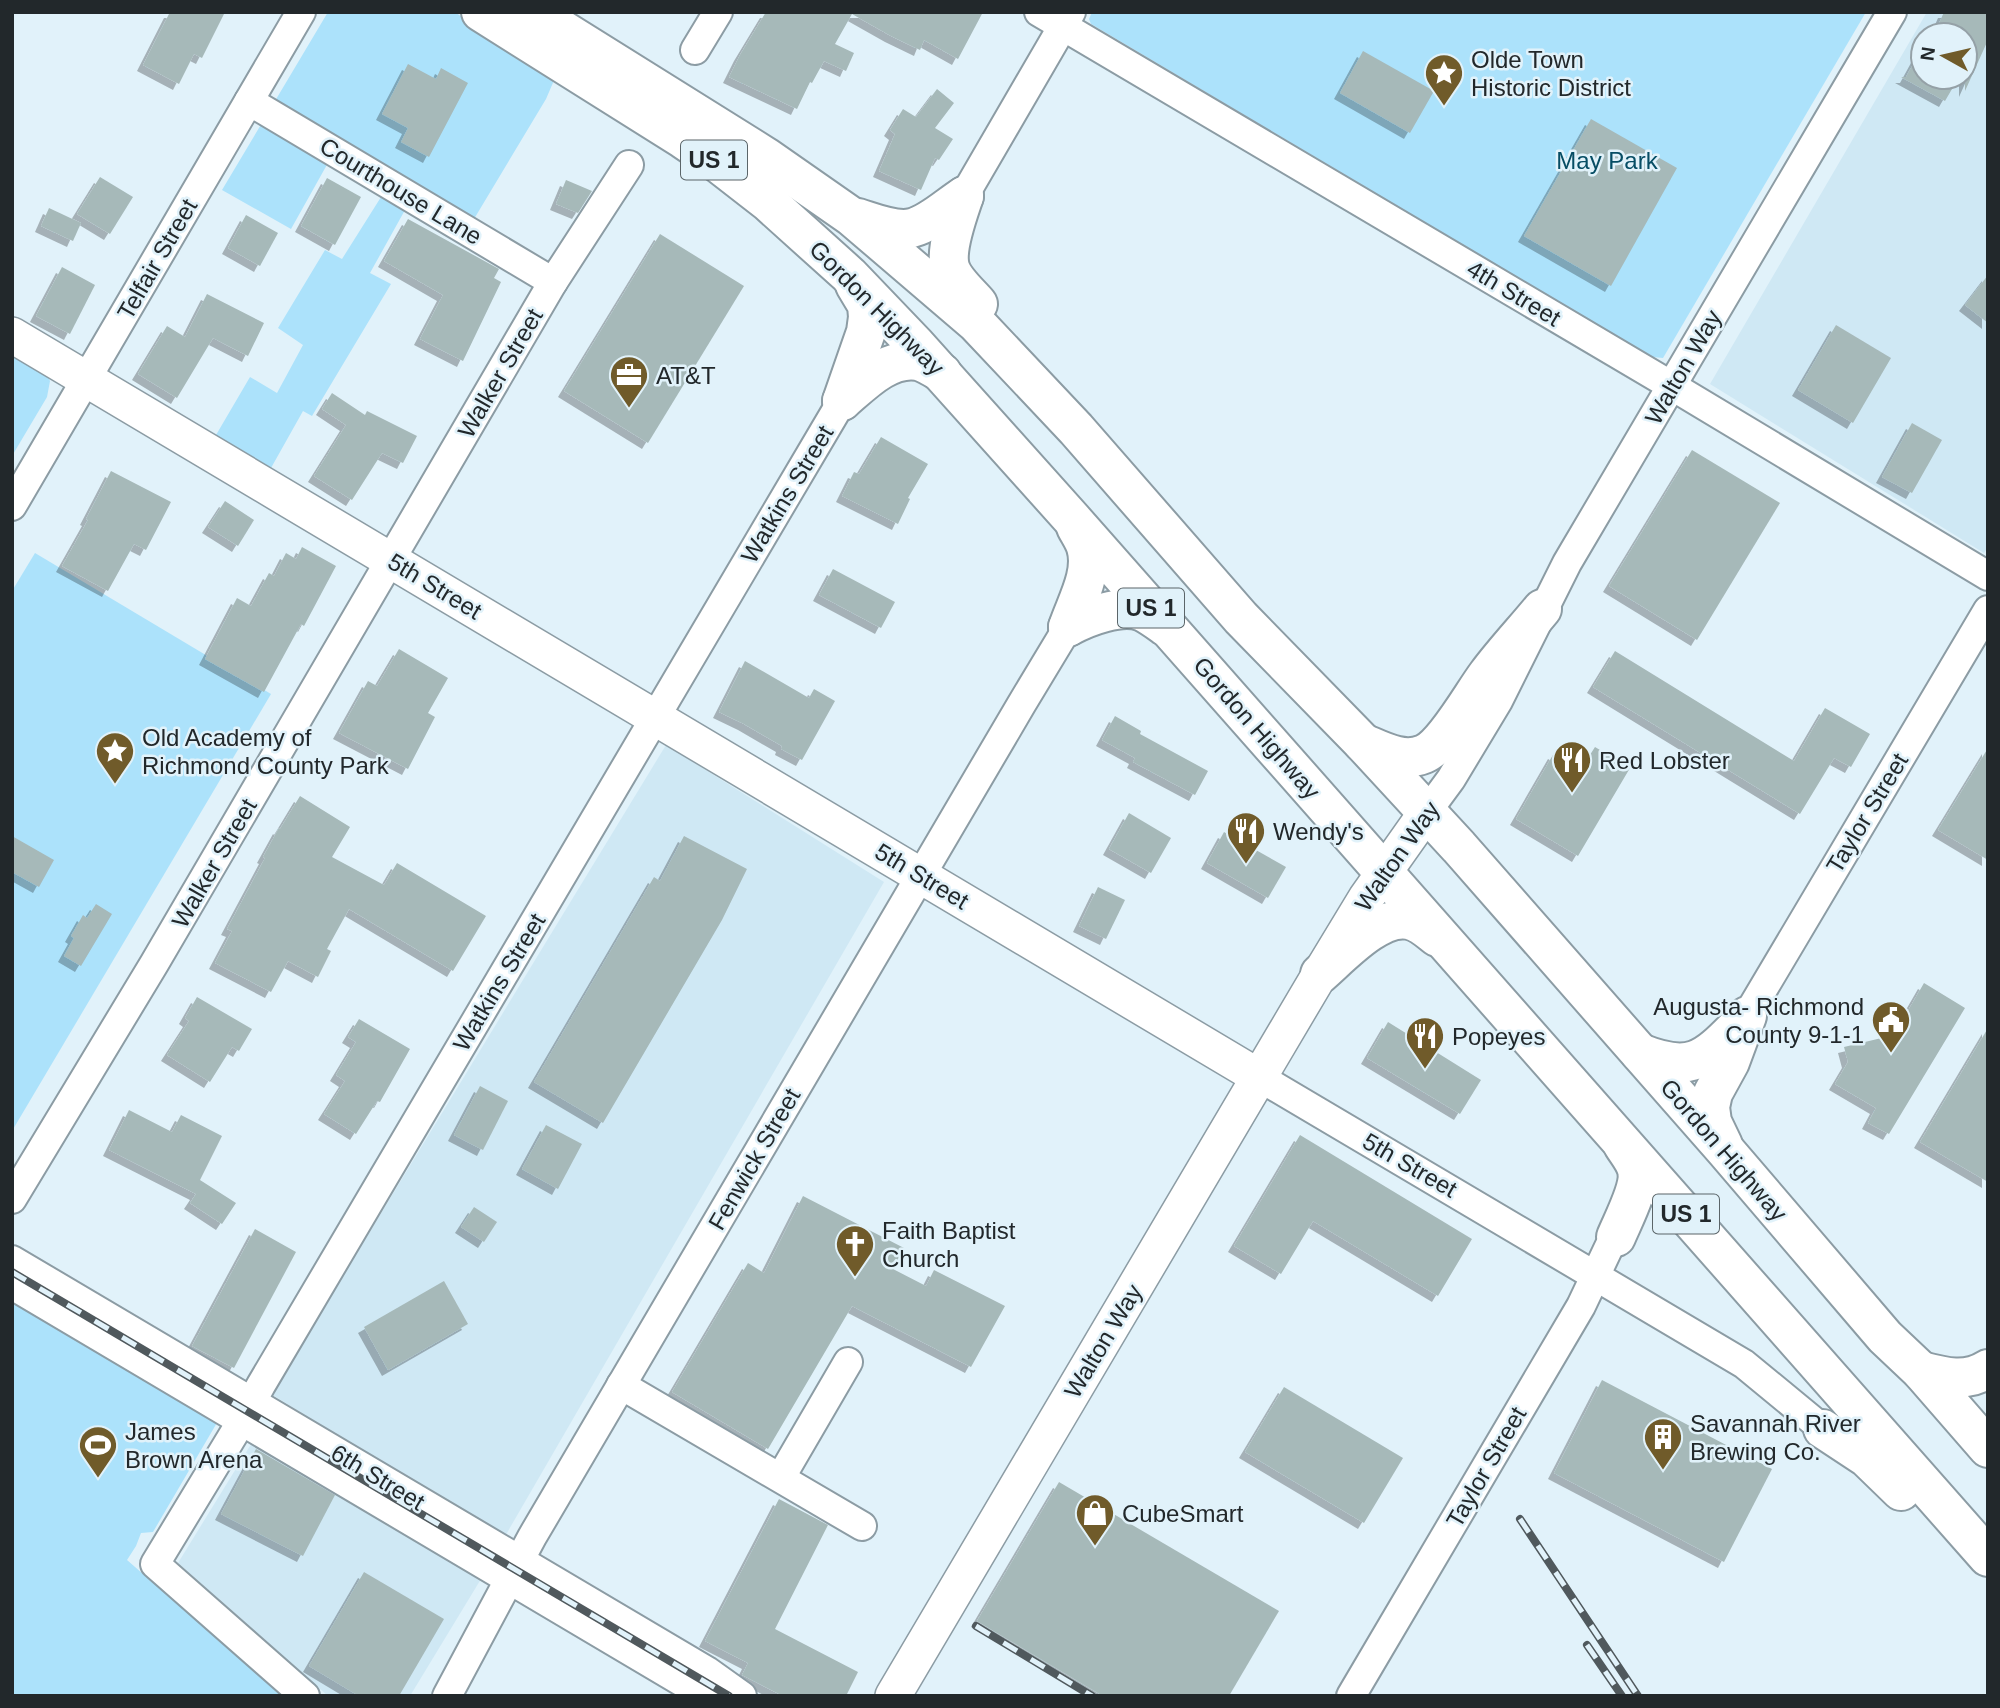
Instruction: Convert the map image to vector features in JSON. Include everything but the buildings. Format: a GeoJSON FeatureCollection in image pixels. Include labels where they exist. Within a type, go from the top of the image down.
{"type":"FeatureCollection","features":[{"type":"Feature","properties":{"kind":"highway","name":"Gordon Highway"},"geometry":{"type":"LineString","coordinates":[[481,12],[714,160],[768,202],[849,275],[943,373],[1988,1557]]}},
{"type":"Feature","properties":{"kind":"highway","name":"Gordon Highway"},"geometry":{"type":"LineString","coordinates":[[534,12],[766,157],[852,217],[976,323],[1076,429],[1241,618],[1363,743],[1459,847],[1885,1337],[1921,1371],[1988,1448]]}},
{"type":"Feature","properties":{"kind":"highway"},"geometry":{"type":"LineString","coordinates":[[852,217],[900,229],[912,228],[964,195]]}},
{"type":"Feature","properties":{"kind":"highway"},"geometry":{"type":"LineString","coordinates":[[964,195],[956,219],[949,264],[957,280],[1034,366],[1076,429]]}},
{"type":"Feature","properties":{"kind":"highway"},"geometry":{"type":"LineString","coordinates":[[842,401],[866,332],[868,317],[867,305],[849,275]]}},
{"type":"Feature","properties":{"kind":"highway"},"geometry":{"type":"LineString","coordinates":[[842,401],[869,378],[892,364],[920,361],[943,373]]}},
{"type":"Feature","properties":{"kind":"highway"},"geometry":{"type":"LineString","coordinates":[[1068,627],[1087,573],[1088,561],[1086,547],[1072,519]]}},
{"type":"Feature","properties":{"kind":"highway"},"geometry":{"type":"LineString","coordinates":[[1363,743],[1396,756],[1421,755],[1432,750],[1487,675],[1542,609]]}},
{"type":"Feature","properties":{"kind":"highway"},"geometry":{"type":"LineString","coordinates":[[1068,627],[1086,617],[1130,610],[1141,611],[1170,629]]}},
{"type":"Feature","properties":{"kind":"highway"},"geometry":{"type":"LineString","coordinates":[[1320,974],[1376,926],[1399,919],[1421,924],[1451,948]]}},
{"type":"Feature","properties":{"kind":"highway"},"geometry":{"type":"LineString","coordinates":[[1640,1053],[1674,1063],[1698,1060],[1713,1052],[1747,1016]]}},
{"type":"Feature","properties":{"kind":"highway"},"geometry":{"type":"LineString","coordinates":[[1725,1150],[1712,1122],[1710,1107],[1713,1093],[1730,1062],[1747,1016]]}},
{"type":"Feature","properties":{"kind":"highway"},"geometry":{"type":"LineString","coordinates":[[1616,1237],[1638,1176],[1636,1167],[1619,1137]]}},
{"type":"Feature","properties":{"kind":"highway"},"geometry":{"type":"LineString","coordinates":[[1616,1237],[1647,1222],[1664,1219],[1685,1223],[1711,1243]]}},
{"type":"Feature","properties":{"kind":"highway"},"geometry":{"type":"LineString","coordinates":[[1921,1371],[1946,1377],[1968,1378],[1988,1369]]}},
{"type":"Feature","properties":{"kind":"highway"},"geometry":{"type":"LineString","coordinates":[[1823,1429],[1867,1458],[1988,1572]]}},
{"type":"Feature","properties":{"kind":"main road","name":"5th Street"},"geometry":{"type":"LineString","coordinates":[[12,335],[1259,1077]]}},
{"type":"Feature","properties":{"kind":"main road","name":"Walton Way"},"geometry":{"type":"LineString","coordinates":[[893,1696],[1320,974],[1366,898],[1426,813]]}},
{"type":"Feature","properties":{"kind":"street","name":"Telfair Street"},"geometry":{"type":"LineString","coordinates":[[12,506],[301,12]]}},
{"type":"Feature","properties":{"kind":"street"},"geometry":{"type":"LineString","coordinates":[[695,50],[718,12]]}},
{"type":"Feature","properties":{"kind":"street","name":"Walton Way"},"geometry":{"type":"LineString","coordinates":[[1426,813],[1451,779],[1497,701],[1567,564],[1892,12]]}},
{"type":"Feature","properties":{"kind":"street"},"geometry":{"type":"LineString","coordinates":[[964,195],[1058,17]]}},
{"type":"Feature","properties":{"kind":"street","name":"4th Street"},"geometry":{"type":"LineString","coordinates":[[1058,17],[1988,576]]}},
{"type":"Feature","properties":{"kind":"street","name":"Courthouse Lane"},"geometry":{"type":"LineString","coordinates":[[249,101],[553,282]]}},
{"type":"Feature","properties":{"kind":"street","name":"Walker Street"},"geometry":{"type":"LineString","coordinates":[[12,1199],[154,964],[553,282],[629,165]]}},
{"type":"Feature","properties":{"kind":"street","name":"Watkins Street"},"geometry":{"type":"LineString","coordinates":[[305,1696],[155,1564],[842,401]]}},
{"type":"Feature","properties":{"kind":"street","name":"Taylor Street"},"geometry":{"type":"LineString","coordinates":[[1747,1016],[1988,610]]}},
{"type":"Feature","properties":{"kind":"street","name":"Fenwick Street"},"geometry":{"type":"LineString","coordinates":[[447,1696],[621,1385],[1068,627]]}},
{"type":"Feature","properties":{"kind":"street","name":"5th Street"},"geometry":{"type":"LineString","coordinates":[[1259,1077],[1744,1364],[1823,1429]]}},
{"type":"Feature","properties":{"kind":"street","name":"Taylor Street"},"geometry":{"type":"LineString","coordinates":[[1351,1696],[1580,1306],[1616,1237]]}},
{"type":"Feature","properties":{"kind":"street","name":"6th Street"},"geometry":{"type":"LineString","coordinates":[[12,1260],[247,1411],[515,1571],[706,1696]]}},
{"type":"Feature","properties":{"kind":"street","name":"6th Street"},"geometry":{"type":"LineString","coordinates":[[12,1285],[247,1411]]}},
{"type":"Feature","properties":{"kind":"street"},"geometry":{"type":"LineString","coordinates":[[780,1477],[848,1362]]}},
{"type":"Feature","properties":{"kind":"street"},"geometry":{"type":"LineString","coordinates":[[621,1385],[862,1525]]}},
{"type":"Feature","properties":{"kind":"street","name":"6th Street"},"geometry":{"type":"LineString","coordinates":[[515,1571],[707,1671],[742,1696]]}},
{"type":"Feature","properties":{"kind":"shaded area"},"geometry":{"type":"Polygon","coordinates":[[[1927,12],[1988,12],[1988,547],[1984,553],[1710,384],[1909,43],[1909,91],[1979,91],[1979,21],[1922,21],[1927,12]]]}},
{"type":"Feature","properties":{"kind":"shaded area"},"geometry":{"type":"Polygon","coordinates":[[[666,745],[884,882],[504,1538],[271,1394],[666,745]]]}},
{"type":"Feature","properties":{"kind":"shaded area"},"geometry":{"type":"Polygon","coordinates":[[[253,1441],[481,1579],[410,1696],[328,1696],[178,1563],[253,1441]]]}},
{"type":"Feature","properties":{"kind":"green space"},"geometry":{"type":"Polygon","coordinates":[[[328,12],[455,12],[493,40],[555,78],[546,99],[471,224],[415,192],[370,273],[391,284],[312,416],[303,411],[271,468],[216,435],[250,377],[277,393],[303,345],[278,328],[325,250],[342,259],[393,178],[338,145],[291,229],[222,190],[328,12]]]}},
{"type":"Feature","properties":{"kind":"green space","name":"May Park"},"geometry":{"type":"Polygon","coordinates":[[[1092,12],[1866,12],[1663,358],[1653,357],[1640,350],[1091,24],[1089,19],[1092,12]]]}},
{"type":"Feature","properties":{"kind":"green space"},"geometry":{"type":"Polygon","coordinates":[[[12,355],[47,375],[50,381],[47,397],[12,456],[12,355]]]}},
{"type":"Feature","properties":{"kind":"green space","name":"Old Academy of Richmond County Park"},"geometry":{"type":"Polygon","coordinates":[[[35,553],[271,694],[12,1131],[12,591],[35,553]]]}},
{"type":"Feature","properties":{"kind":"green space","name":"James Brown Arena"},"geometry":{"type":"Polygon","coordinates":[[[12,1290],[218,1421],[153,1532],[141,1533],[127,1560],[283,1696],[12,1696],[12,1290]]]}},
{"type":"Feature","properties":{"kind":"railway"},"geometry":{"type":"LineString","coordinates":[[12,1272],[729,1696]]}},
{"type":"Feature","properties":{"kind":"railway"},"geometry":{"type":"LineString","coordinates":[[1520,1519],[1638,1696]]}},
{"type":"Feature","properties":{"kind":"railway"},"geometry":{"type":"LineString","coordinates":[[976,1626],[1092,1696]]}},
{"type":"Feature","properties":{"kind":"railway"},"geometry":{"type":"LineString","coordinates":[[1587,1645],[1622,1696]]}},
{"type":"Feature","properties":{"kind":"place","name":"Olde Town Historic District"},"geometry":{"type":"Point","coordinates":[1444,107]}},
{"type":"Feature","properties":{"kind":"place","name":"AT&T"},"geometry":{"type":"Point","coordinates":[629,409]}},
{"type":"Feature","properties":{"kind":"place","name":"Old Academy of Richmond County Park"},"geometry":{"type":"Point","coordinates":[115,785]}},
{"type":"Feature","properties":{"kind":"place","name":"Red Lobster"},"geometry":{"type":"Point","coordinates":[1572,794]}},
{"type":"Feature","properties":{"kind":"place","name":"Wendy's"},"geometry":{"type":"Point","coordinates":[1246,865]}},
{"type":"Feature","properties":{"kind":"place","name":"Augusta- Richmond County 9-1-1"},"geometry":{"type":"Point","coordinates":[1891,1054]}},
{"type":"Feature","properties":{"kind":"place","name":"Popeyes"},"geometry":{"type":"Point","coordinates":[1425,1070]}},
{"type":"Feature","properties":{"kind":"place","name":"Faith Baptist Church"},"geometry":{"type":"Point","coordinates":[855,1278]}},
{"type":"Feature","properties":{"kind":"place","name":"Savannah River Brewing Co."},"geometry":{"type":"Point","coordinates":[1663,1471]}},
{"type":"Feature","properties":{"kind":"place","name":"James Brown Arena"},"geometry":{"type":"Point","coordinates":[98,1479]}},
{"type":"Feature","properties":{"kind":"place","name":"CubeSmart"},"geometry":{"type":"Point","coordinates":[1095,1547]}}]}
